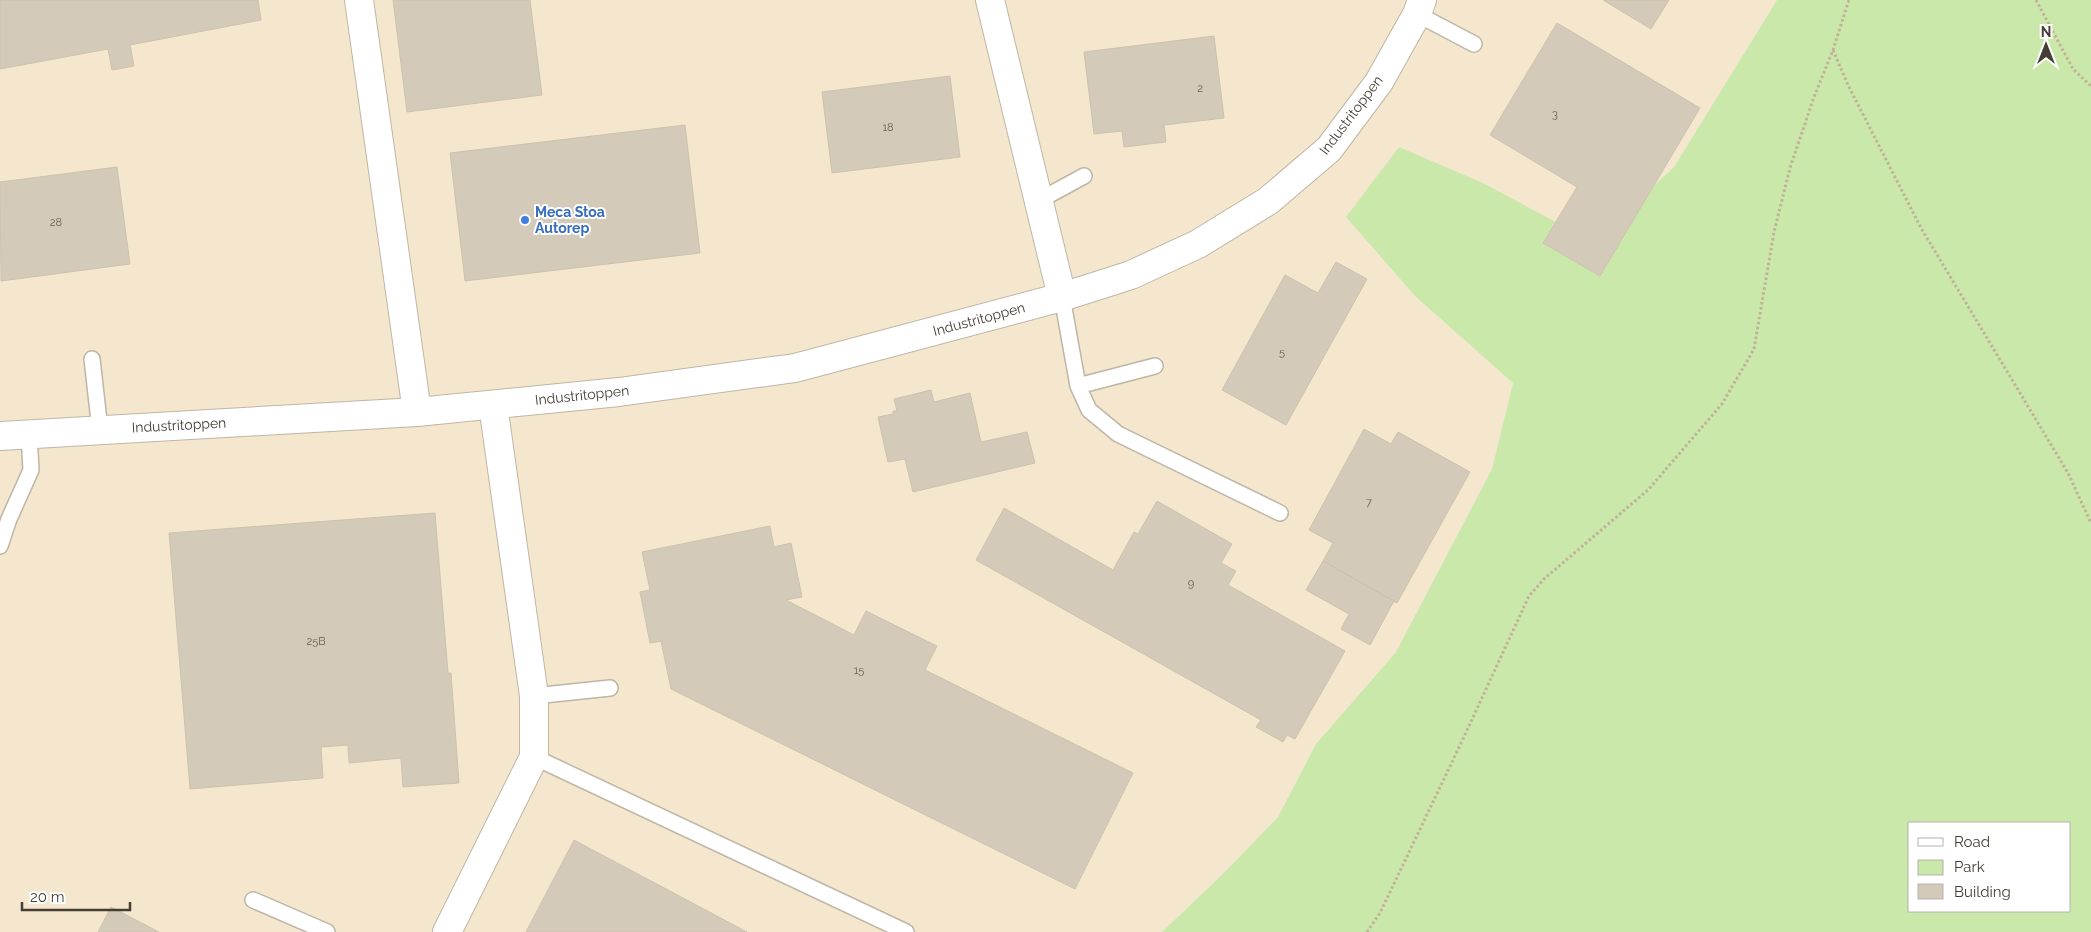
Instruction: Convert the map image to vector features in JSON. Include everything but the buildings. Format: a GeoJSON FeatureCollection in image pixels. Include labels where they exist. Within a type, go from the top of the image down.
{"type":"FeatureCollection","features":[{"type":"Feature","properties":{"kind":"street"},"geometry":{"type":"LineString","coordinates":[[359,0],[417,412]]}},
{"type":"Feature","properties":{"kind":"street"},"geometry":{"type":"LineString","coordinates":[[990,0],[1062,297]]}},
{"type":"Feature","properties":{"kind":"street","name":"Industritoppen"},"geometry":{"type":"LineString","coordinates":[[0,436],[417,412],[619,392],[795,368],[1062,297],[1131,275],[1198,244],[1268,201],[1329,149],[1379,82],[1419,7]]}},
{"type":"Feature","properties":{"kind":"street"},"geometry":{"type":"LineString","coordinates":[[447,932],[534,757],[534,696],[493,405]]}},
{"type":"Feature","properties":{"kind":"lane"},"geometry":{"type":"LineString","coordinates":[[1419,7],[1474,44]]}},
{"type":"Feature","properties":{"kind":"lane"},"geometry":{"type":"LineString","coordinates":[[1038,201],[1084,176]]}},
{"type":"Feature","properties":{"kind":"lane"},"geometry":{"type":"LineString","coordinates":[[1062,297],[1078,386],[1090,410],[1118,434],[1280,512]]}},
{"type":"Feature","properties":{"kind":"lane"},"geometry":{"type":"LineString","coordinates":[[92,359],[100,430]]}},
{"type":"Feature","properties":{"kind":"lane"},"geometry":{"type":"LineString","coordinates":[[1078,386],[1155,366]]}},
{"type":"Feature","properties":{"kind":"lane"},"geometry":{"type":"LineString","coordinates":[[0,546],[9,519],[31,470],[29,434]]}},
{"type":"Feature","properties":{"kind":"lane"},"geometry":{"type":"LineString","coordinates":[[534,696],[610,688]]}},
{"type":"Feature","properties":{"kind":"lane"},"geometry":{"type":"LineString","coordinates":[[534,757],[906,932]]}},
{"type":"Feature","properties":{"kind":"lane"},"geometry":{"type":"LineString","coordinates":[[253,900],[326,932]]}},
{"type":"Feature","properties":{"kind":"path"},"geometry":{"type":"LineString","coordinates":[[1367,932],[1380,914],[1529,596],[1544,579],[1648,490],[1722,404],[1754,349],[1774,232],[1790,168],[1849,0]]}},
{"type":"Feature","properties":{"kind":"path"},"geometry":{"type":"LineString","coordinates":[[2036,0],[2073,69],[2091,86]]}},
{"type":"Feature","properties":{"kind":"path"},"geometry":{"type":"LineString","coordinates":[[1833,50],[1848,85],[1921,228],[2068,473],[2091,523]]}},
{"type":"Feature","properties":{"kind":"shaded area"},"geometry":{"type":"Polygon","coordinates":[[[0,0],[1777,0],[1674,167],[1593,243],[1485,184],[1346,217],[1416,297],[1513,383],[1492,469],[1396,652],[1316,744],[1278,817],[1224,873],[1162,932],[0,932],[0,0]]]}},
{"type":"Feature","properties":{"kind":"green space"},"geometry":{"type":"Polygon","coordinates":[[[1777,0],[2091,0],[2091,932],[1162,932],[1224,873],[1278,817],[1316,744],[1396,652],[1492,469],[1513,383],[1416,297],[1346,217],[1399,147],[1485,184],[1593,242],[1674,167],[1777,0]]]}},
{"type":"Feature","properties":{"kind":"place","name":"Meca Stoa Autorep"},"geometry":{"type":"Point","coordinates":[525,220]}}]}
